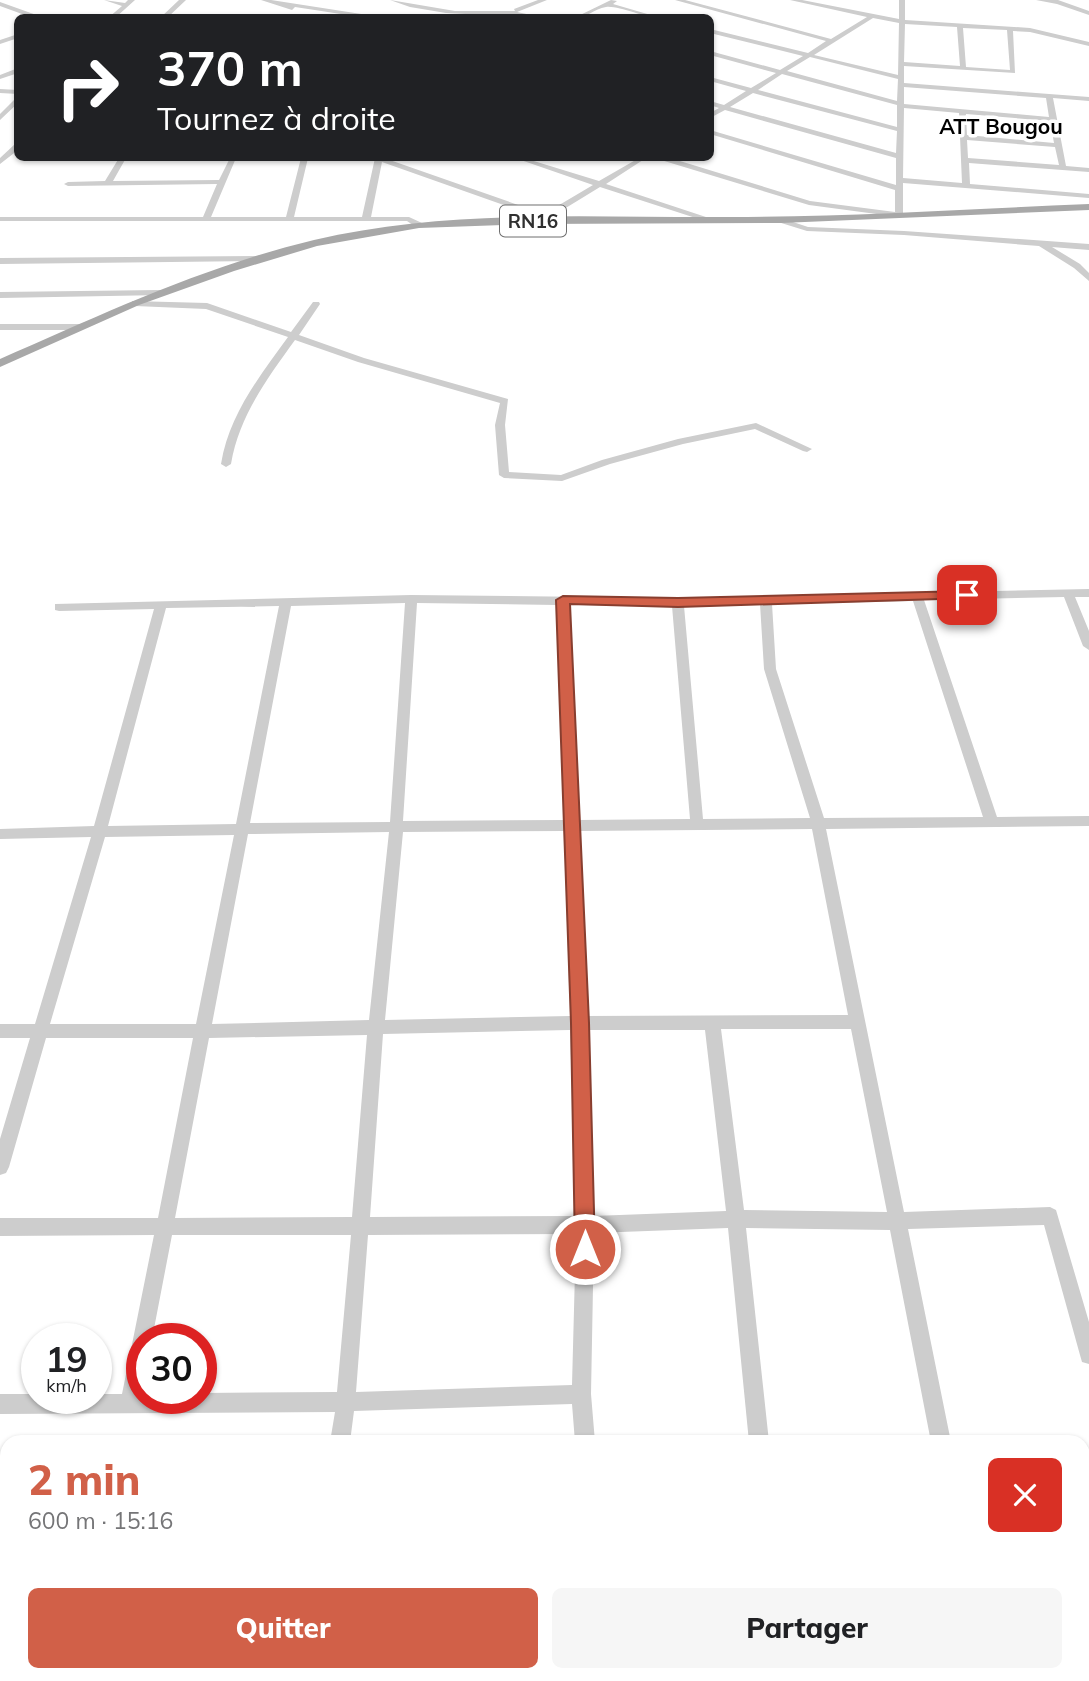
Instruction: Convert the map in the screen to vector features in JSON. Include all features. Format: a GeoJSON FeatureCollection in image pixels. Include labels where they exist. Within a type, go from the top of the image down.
{"type":"FeatureCollection","features":[{"type":"Feature","properties":{"kind":"main road","name":"RN16"},"geometry":{"type":"LineString","coordinates":[[0,363],[160,293],[260,259],[315,243],[419,225],[550,219],[780,220],[1089,207]]}},
{"type":"Feature","properties":{"kind":"street"},"geometry":{"type":"LineString","coordinates":[[107,0],[125,5]]}},
{"type":"Feature","properties":{"kind":"street"},"geometry":{"type":"LineString","coordinates":[[115,14],[132,0]]}},
{"type":"Feature","properties":{"kind":"street"},"geometry":{"type":"LineString","coordinates":[[167,14],[183,0]]}},
{"type":"Feature","properties":{"kind":"street"},"geometry":{"type":"LineString","coordinates":[[264,0],[355,14]]}},
{"type":"Feature","properties":{"kind":"street"},"geometry":{"type":"LineString","coordinates":[[393,0],[411,6],[464,13],[513,11],[525,14]]}},
{"type":"Feature","properties":{"kind":"street"},"geometry":{"type":"LineString","coordinates":[[504,14],[544,0]]}},
{"type":"Feature","properties":{"kind":"street"},"geometry":{"type":"LineString","coordinates":[[585,14],[615,0]]}},
{"type":"Feature","properties":{"kind":"street"},"geometry":{"type":"LineString","coordinates":[[678,0],[832,41]]}},
{"type":"Feature","properties":{"kind":"street"},"geometry":{"type":"LineString","coordinates":[[793,0],[902,22],[1010,29],[1061,35],[1089,44]]}},
{"type":"Feature","properties":{"kind":"street"},"geometry":{"type":"LineString","coordinates":[[674,161],[809,203],[899,215],[902,0]]}},
{"type":"Feature","properties":{"kind":"street"},"geometry":{"type":"LineString","coordinates":[[1039,0],[1058,2],[1089,13]]}},
{"type":"Feature","properties":{"kind":"street"},"geometry":{"type":"LineString","coordinates":[[0,4],[29,14]]}},
{"type":"Feature","properties":{"kind":"street"},"geometry":{"type":"LineString","coordinates":[[284,4],[307,14]]}},
{"type":"Feature","properties":{"kind":"street"},"geometry":{"type":"LineString","coordinates":[[606,4],[643,14]]}},
{"type":"Feature","properties":{"kind":"street"},"geometry":{"type":"LineString","coordinates":[[491,14],[513,11]]}},
{"type":"Feature","properties":{"kind":"street"},"geometry":{"type":"LineString","coordinates":[[714,114],[872,16]]}},
{"type":"Feature","properties":{"kind":"street"},"geometry":{"type":"LineString","coordinates":[[960,26],[962,68]]}},
{"type":"Feature","properties":{"kind":"street"},"geometry":{"type":"LineString","coordinates":[[902,64],[1013,72],[1010,29]]}},
{"type":"Feature","properties":{"kind":"street"},"geometry":{"type":"LineString","coordinates":[[714,32],[902,82],[1089,99]]}},
{"type":"Feature","properties":{"kind":"street"},"geometry":{"type":"LineString","coordinates":[[714,54],[901,105],[1053,118]]}},
{"type":"Feature","properties":{"kind":"street"},"geometry":{"type":"LineString","coordinates":[[714,80],[901,130]]}},
{"type":"Feature","properties":{"kind":"street"},"geometry":{"type":"LineString","coordinates":[[1049,96],[1063,168]]}},
{"type":"Feature","properties":{"kind":"street"},"geometry":{"type":"LineString","coordinates":[[714,104],[901,157]]}},
{"type":"Feature","properties":{"kind":"street"},"geometry":{"type":"LineString","coordinates":[[962,111],[966,186]]}},
{"type":"Feature","properties":{"kind":"street"},"geometry":{"type":"LineString","coordinates":[[714,133],[900,185],[966,186],[1089,196]]}},
{"type":"Feature","properties":{"kind":"street"},"geometry":{"type":"LineString","coordinates":[[963,137],[1057,145]]}},
{"type":"Feature","properties":{"kind":"street"},"geometry":{"type":"LineString","coordinates":[[0,162],[14,150]]}},
{"type":"Feature","properties":{"kind":"street"},"geometry":{"type":"LineString","coordinates":[[964,160],[1089,170]]}},
{"type":"Feature","properties":{"kind":"street"},"geometry":{"type":"LineString","coordinates":[[107,184],[120,161]]}},
{"type":"Feature","properties":{"kind":"street"},"geometry":{"type":"LineString","coordinates":[[206,218],[232,161]]}},
{"type":"Feature","properties":{"kind":"street"},"geometry":{"type":"LineString","coordinates":[[289,219],[303,161]]}},
{"type":"Feature","properties":{"kind":"street"},"geometry":{"type":"LineString","coordinates":[[366,219],[378,161]]}},
{"type":"Feature","properties":{"kind":"street"},"geometry":{"type":"LineString","coordinates":[[387,161],[550,219],[599,184],[638,161]]}},
{"type":"Feature","properties":{"kind":"street"},"geometry":{"type":"LineString","coordinates":[[527,161],[711,220]]}},
{"type":"Feature","properties":{"kind":"street"},"geometry":{"type":"LineString","coordinates":[[68,184],[222,182]]}},
{"type":"Feature","properties":{"kind":"street"},"geometry":{"type":"LineString","coordinates":[[0,219],[409,219],[419,225]]}},
{"type":"Feature","properties":{"kind":"street"},"geometry":{"type":"LineString","coordinates":[[780,220],[807,229],[1089,247]]}},
{"type":"Feature","properties":{"kind":"street"},"geometry":{"type":"LineString","coordinates":[[1040,243],[1077,266],[1089,278]]}},
{"type":"Feature","properties":{"kind":"street"},"geometry":{"type":"LineString","coordinates":[[0,261],[260,259]]}},
{"type":"Feature","properties":{"kind":"street"},"geometry":{"type":"LineString","coordinates":[[0,295],[160,293]]}},
{"type":"Feature","properties":{"kind":"street"},"geometry":{"type":"LineString","coordinates":[[135,303],[207,306],[402,372],[505,401],[500,425],[504,475],[562,478],[606,462],[682,441],[756,426],[807,450]]}},
{"type":"Feature","properties":{"kind":"street"},"geometry":{"type":"LineString","coordinates":[[226,464],[230,439],[251,395],[316,304]]}},
{"type":"Feature","properties":{"kind":"street"},"geometry":{"type":"LineString","coordinates":[[0,327],[80,327]]}},
{"type":"Feature","properties":{"kind":"street"},"geometry":{"type":"LineString","coordinates":[[1068,593],[1089,646]]}},
{"type":"Feature","properties":{"kind":"street"},"geometry":{"type":"LineString","coordinates":[[59,607],[411,599],[678,602],[1089,593]]}},
{"type":"Feature","properties":{"kind":"street"},"geometry":{"type":"LineString","coordinates":[[917,596],[992,822]]}},
{"type":"Feature","properties":{"kind":"street"},"geometry":{"type":"LineString","coordinates":[[341,1435],[396,828],[411,599]]}},
{"type":"Feature","properties":{"kind":"street"},"geometry":{"type":"LineString","coordinates":[[563,600],[580,1023],[585,1224],[581,1394],[584,1435]]}},
{"type":"Feature","properties":{"kind":"street"},"geometry":{"type":"LineString","coordinates":[[766,600],[770,669],[818,822],[940,1435]]}},
{"type":"Feature","properties":{"kind":"street"},"geometry":{"type":"LineString","coordinates":[[146,1323],[286,601]]}},
{"type":"Feature","properties":{"kind":"street"},"geometry":{"type":"LineString","coordinates":[[678,602],[697,825]]}},
{"type":"Feature","properties":{"kind":"street"},"geometry":{"type":"LineString","coordinates":[[0,1167],[100,831],[161,605]]}},
{"type":"Feature","properties":{"kind":"street"},"geometry":{"type":"LineString","coordinates":[[0,834],[244,827],[1089,821]]}},
{"type":"Feature","properties":{"kind":"street"},"geometry":{"type":"LineString","coordinates":[[0,1031],[204,1031],[580,1023],[858,1022]]}},
{"type":"Feature","properties":{"kind":"street"},"geometry":{"type":"LineString","coordinates":[[712,1023],[758,1435]]}},
{"type":"Feature","properties":{"kind":"street"},"geometry":{"type":"LineString","coordinates":[[0,1227],[585,1224],[736,1219],[897,1221],[1050,1216],[1089,1355]]}},
{"type":"Feature","properties":{"kind":"street"},"geometry":{"type":"LineString","coordinates":[[217,1402],[346,1402],[581,1394]]}},
{"type":"Feature","properties":{"kind":"street"},"geometry":{"type":"LineString","coordinates":[[0,1404],[126,1402]]}},
{"type":"Feature","properties":{"kind":"district","name":"ATT Bougou"},"geometry":{"type":"Point","coordinates":[1001,127]}},
{"type":"Feature","properties":{"kind":"route"},"geometry":{"type":"LineString","coordinates":[[585,1249],[580,1023],[563,600],[678,602],[967,595]]}}]}
